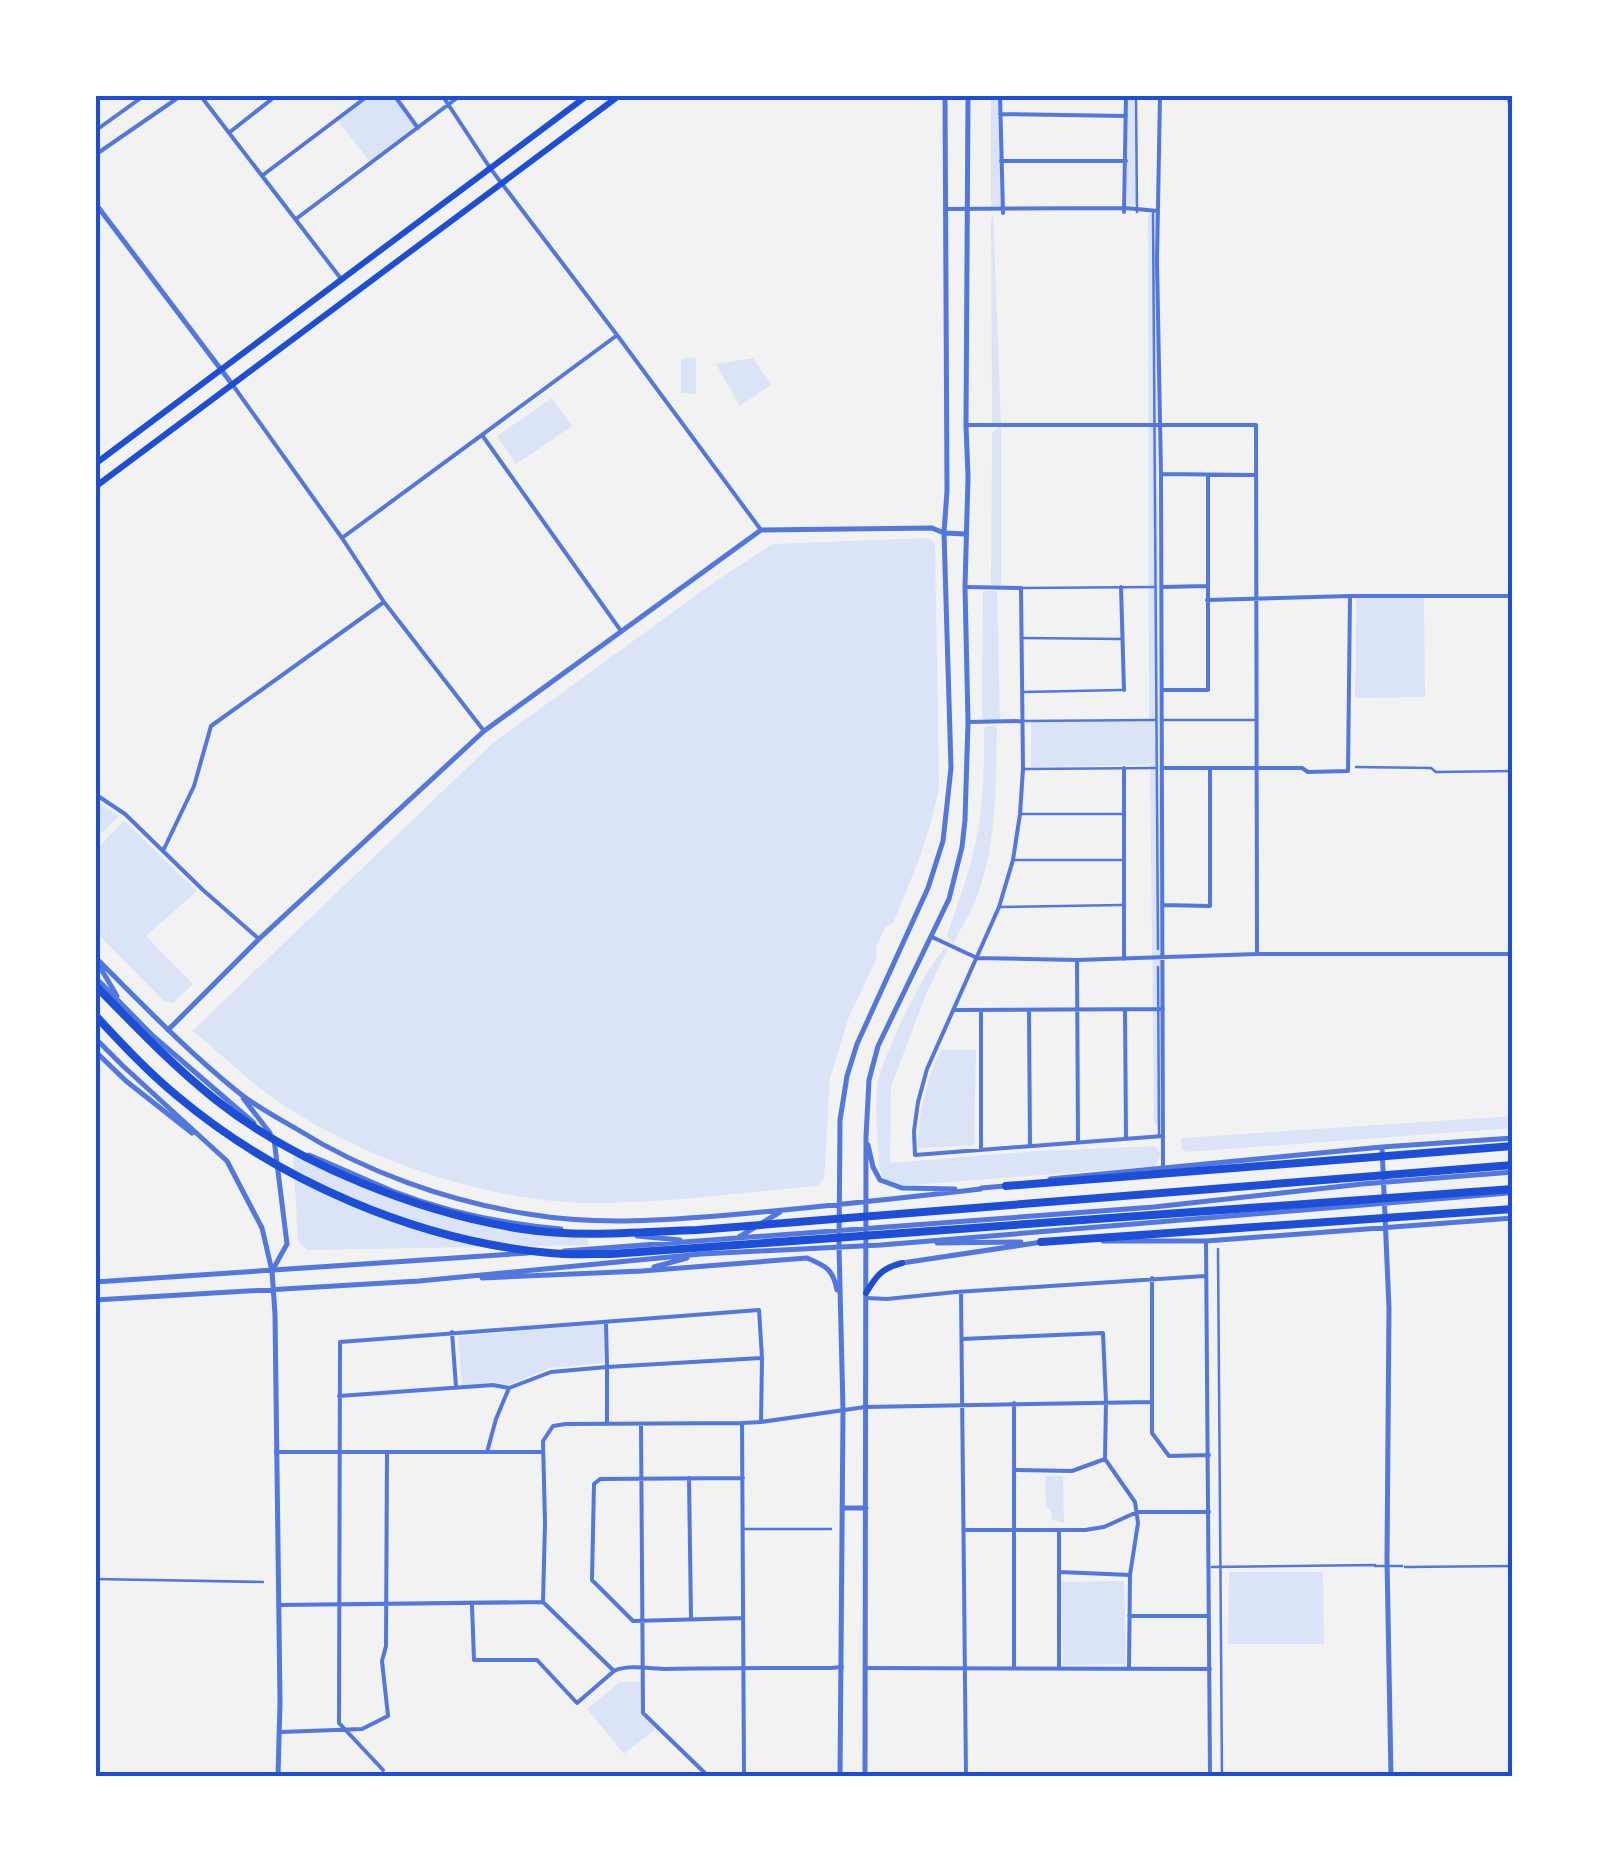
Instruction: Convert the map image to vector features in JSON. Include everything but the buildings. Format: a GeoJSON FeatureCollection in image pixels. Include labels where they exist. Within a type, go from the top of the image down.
{"type":"FeatureCollection","features":[{"type":"Feature","properties":{"kind":"highway"},"geometry":{"type":"LineString","coordinates":[[95,985],[150,1042],[217,1101],[260,1130],[317,1162],[388,1193],[456,1215],[524,1229],[597,1234],[697,1230],[1513,1168]]}},
{"type":"Feature","properties":{"kind":"highway"},"geometry":{"type":"LineString","coordinates":[[95,1016],[176,1096],[265,1158],[310,1182],[376,1212],[434,1230],[550,1253],[611,1254],[1513,1191]]}},
{"type":"Feature","properties":{"kind":"highway"},"geometry":{"type":"LineString","coordinates":[[1006,1186],[1513,1146]]}},
{"type":"Feature","properties":{"kind":"highway"},"geometry":{"type":"LineString","coordinates":[[1040,1242],[1513,1209]]}},
{"type":"Feature","properties":{"kind":"main road"},"geometry":{"type":"LineString","coordinates":[[95,463],[588,95]]}},
{"type":"Feature","properties":{"kind":"main road"},"geometry":{"type":"LineString","coordinates":[[95,487],[620,95]]}},
{"type":"Feature","properties":{"kind":"main road"},"geometry":{"type":"LineString","coordinates":[[465,187],[476,201]]}},
{"type":"Feature","properties":{"kind":"main road"},"geometry":{"type":"LineString","coordinates":[[172,405],[184,420]]}},
{"type":"Feature","properties":{"kind":"main road"},"geometry":{"type":"LineString","coordinates":[[866,1296],[887,1266],[902,1263]]}},
{"type":"Feature","properties":{"kind":"street"},"geometry":{"type":"LineString","coordinates":[[95,132],[144,95]]}},
{"type":"Feature","properties":{"kind":"street"},"geometry":{"type":"LineString","coordinates":[[95,156],[182,95]]}},
{"type":"Feature","properties":{"kind":"street"},"geometry":{"type":"LineString","coordinates":[[200,95],[342,280]]}},
{"type":"Feature","properties":{"kind":"street"},"geometry":{"type":"LineString","coordinates":[[230,132],[277,95]]}},
{"type":"Feature","properties":{"kind":"street"},"geometry":{"type":"LineString","coordinates":[[263,175],[369,95]]}},
{"type":"Feature","properties":{"kind":"street"},"geometry":{"type":"LineString","coordinates":[[394,95],[418,128]]}},
{"type":"Feature","properties":{"kind":"street"},"geometry":{"type":"LineString","coordinates":[[442,95],[490,168],[761,530]]}},
{"type":"Feature","properties":{"kind":"street"},"geometry":{"type":"LineString","coordinates":[[296,219],[461,95]]}},
{"type":"Feature","properties":{"kind":"street"},"geometry":{"type":"LineString","coordinates":[[840,1777],[840,1120],[846,1076],[867,1019],[928,888],[943,841],[951,768],[944,533],[945,95]]}},
{"type":"Feature","properties":{"kind":"street"},"geometry":{"type":"LineString","coordinates":[[865,1777],[869,1080],[878,1046],[949,899],[965,820],[968,95]]}},
{"type":"Feature","properties":{"kind":"street"},"geometry":{"type":"LineString","coordinates":[[1000,95],[1003,211]]}},
{"type":"Feature","properties":{"kind":"street"},"geometry":{"type":"LineString","coordinates":[[1124,210],[1126,95]]}},
{"type":"Feature","properties":{"kind":"street"},"geometry":{"type":"LineString","coordinates":[[1136,95],[1138,212]]}},
{"type":"Feature","properties":{"kind":"street"},"geometry":{"type":"LineString","coordinates":[[1158,949],[1154,211],[1160,95]]}},
{"type":"Feature","properties":{"kind":"street"},"geometry":{"type":"LineString","coordinates":[[1508,95],[1513,117]]}},
{"type":"Feature","properties":{"kind":"street"},"geometry":{"type":"LineString","coordinates":[[1000,114],[1126,116]]}},
{"type":"Feature","properties":{"kind":"street"},"geometry":{"type":"LineString","coordinates":[[1002,161],[1126,160]]}},
{"type":"Feature","properties":{"kind":"street"},"geometry":{"type":"LineString","coordinates":[[95,202],[221,368],[384,602],[484,731]]}},
{"type":"Feature","properties":{"kind":"street"},"geometry":{"type":"LineString","coordinates":[[946,208],[1154,211]]}},
{"type":"Feature","properties":{"kind":"street"},"geometry":{"type":"LineString","coordinates":[[342,538],[617,334]]}},
{"type":"Feature","properties":{"kind":"street"},"geometry":{"type":"LineString","coordinates":[[966,425],[1256,425],[1257,954]]}},
{"type":"Feature","properties":{"kind":"street"},"geometry":{"type":"LineString","coordinates":[[1157,425],[1161,474],[1160,1009]]}},
{"type":"Feature","properties":{"kind":"street"},"geometry":{"type":"LineString","coordinates":[[482,435],[622,632]]}},
{"type":"Feature","properties":{"kind":"street"},"geometry":{"type":"LineString","coordinates":[[1161,474],[1256,474]]}},
{"type":"Feature","properties":{"kind":"street"},"geometry":{"type":"LineString","coordinates":[[1160,690],[1208,690],[1208,475]]}},
{"type":"Feature","properties":{"kind":"street"},"geometry":{"type":"LineString","coordinates":[[168,1030],[259,938],[484,731],[761,530],[932,528],[966,534]]}},
{"type":"Feature","properties":{"kind":"street"},"geometry":{"type":"LineString","coordinates":[[965,587],[1207,586]]}},
{"type":"Feature","properties":{"kind":"street"},"geometry":{"type":"LineString","coordinates":[[1022,692],[1124,690],[1121,587]]}},
{"type":"Feature","properties":{"kind":"street"},"geometry":{"type":"LineString","coordinates":[[1020,588],[1023,769],[1013,860],[999,908],[922,1086],[914,1130],[915,1155],[1161,1136]]}},
{"type":"Feature","properties":{"kind":"street"},"geometry":{"type":"LineString","coordinates":[[1023,769],[1302,768],[1308,772],[1348,772],[1350,596]]}},
{"type":"Feature","properties":{"kind":"street"},"geometry":{"type":"LineString","coordinates":[[1207,600],[1513,596]]}},
{"type":"Feature","properties":{"kind":"street"},"geometry":{"type":"LineString","coordinates":[[164,851],[194,786],[212,726],[384,602]]}},
{"type":"Feature","properties":{"kind":"street"},"geometry":{"type":"LineString","coordinates":[[1022,638],[1123,639]]}},
{"type":"Feature","properties":{"kind":"street"},"geometry":{"type":"LineString","coordinates":[[968,722],[1256,720]]}},
{"type":"Feature","properties":{"kind":"street"},"geometry":{"type":"LineString","coordinates":[[1356,767],[1513,771]]}},
{"type":"Feature","properties":{"kind":"street"},"geometry":{"type":"LineString","coordinates":[[1124,768],[1124,959]]}},
{"type":"Feature","properties":{"kind":"street"},"geometry":{"type":"LineString","coordinates":[[1163,904],[1210,906],[1210,768]]}},
{"type":"Feature","properties":{"kind":"street"},"geometry":{"type":"LineString","coordinates":[[95,794],[125,814],[259,938]]}},
{"type":"Feature","properties":{"kind":"street"},"geometry":{"type":"LineString","coordinates":[[1020,814],[1123,814]]}},
{"type":"Feature","properties":{"kind":"street"},"geometry":{"type":"LineString","coordinates":[[1013,860],[1124,860]]}},
{"type":"Feature","properties":{"kind":"street"},"geometry":{"type":"LineString","coordinates":[[999,908],[1124,906]]}},
{"type":"Feature","properties":{"kind":"street"},"geometry":{"type":"LineString","coordinates":[[931,936],[977,958],[1513,954]]}},
{"type":"Feature","properties":{"kind":"street"},"geometry":{"type":"LineString","coordinates":[[95,958],[240,1094],[330,1150],[403,1181],[529,1215],[625,1221],[840,1206],[1082,1174],[1513,1138]]}},
{"type":"Feature","properties":{"kind":"street"},"geometry":{"type":"LineString","coordinates":[[95,958],[121,1003]]}},
{"type":"Feature","properties":{"kind":"street"},"geometry":{"type":"LineString","coordinates":[[1077,960],[1078,1142]]}},
{"type":"Feature","properties":{"kind":"street"},"geometry":{"type":"LineString","coordinates":[[1158,967],[1163,1169]]}},
{"type":"Feature","properties":{"kind":"street"},"geometry":{"type":"LineString","coordinates":[[95,976],[168,1049],[275,1141],[397,1193],[463,1212],[530,1226],[698,1242]]}},
{"type":"Feature","properties":{"kind":"street"},"geometry":{"type":"LineString","coordinates":[[1125,1009],[1126,1139]]}},
{"type":"Feature","properties":{"kind":"street"},"geometry":{"type":"LineString","coordinates":[[953,1010],[1160,1009]]}},
{"type":"Feature","properties":{"kind":"street"},"geometry":{"type":"LineString","coordinates":[[981,1010],[981,1150]]}},
{"type":"Feature","properties":{"kind":"street"},"geometry":{"type":"LineString","coordinates":[[1029,1010],[1030,1146]]}},
{"type":"Feature","properties":{"kind":"street"},"geometry":{"type":"LineString","coordinates":[[95,1038],[227,1161],[262,1228],[274,1288],[278,1777]]}},
{"type":"Feature","properties":{"kind":"street"},"geometry":{"type":"LineString","coordinates":[[95,1051],[126,1081],[227,1161]]}},
{"type":"Feature","properties":{"kind":"street"},"geometry":{"type":"LineString","coordinates":[[240,1094],[275,1141],[287,1244],[272,1271]]}},
{"type":"Feature","properties":{"kind":"street"},"geometry":{"type":"LineString","coordinates":[[866,1137],[880,1180],[902,1188],[980,1188]]}},
{"type":"Feature","properties":{"kind":"street"},"geometry":{"type":"LineString","coordinates":[[1382,1147],[1389,1324],[1390,1777]]}},
{"type":"Feature","properties":{"kind":"street"},"geometry":{"type":"LineString","coordinates":[[95,1282],[1154,1207],[1513,1168]]}},
{"type":"Feature","properties":{"kind":"street"},"geometry":{"type":"LineString","coordinates":[[419,1281],[701,1254],[866,1246],[1513,1191]]}},
{"type":"Feature","properties":{"kind":"street"},"geometry":{"type":"LineString","coordinates":[[738,1238],[783,1210]]}},
{"type":"Feature","properties":{"kind":"street"},"geometry":{"type":"LineString","coordinates":[[889,1244],[1206,1240],[1513,1218]]}},
{"type":"Feature","properties":{"kind":"street"},"geometry":{"type":"LineString","coordinates":[[1206,1240],[1210,1777]]}},
{"type":"Feature","properties":{"kind":"street"},"geometry":{"type":"LineString","coordinates":[[902,1263],[1040,1242]]}},
{"type":"Feature","properties":{"kind":"street"},"geometry":{"type":"LineString","coordinates":[[1218,1249],[1222,1777]]}},
{"type":"Feature","properties":{"kind":"street"},"geometry":{"type":"LineString","coordinates":[[642,1271],[701,1254]]}},
{"type":"Feature","properties":{"kind":"street"},"geometry":{"type":"LineString","coordinates":[[95,1300],[642,1271],[808,1258],[825,1266],[834,1276],[840,1300]]}},
{"type":"Feature","properties":{"kind":"street"},"geometry":{"type":"LineString","coordinates":[[866,1296],[887,1299],[1208,1276]]}},
{"type":"Feature","properties":{"kind":"street"},"geometry":{"type":"LineString","coordinates":[[1152,1278],[1152,1433],[1169,1456],[1209,1455]]}},
{"type":"Feature","properties":{"kind":"street"},"geometry":{"type":"LineString","coordinates":[[961,1292],[966,1777]]}},
{"type":"Feature","properties":{"kind":"street"},"geometry":{"type":"LineString","coordinates":[[383,1770],[339,1722],[340,1342],[759,1310],[761,1422]]}},
{"type":"Feature","properties":{"kind":"street"},"geometry":{"type":"LineString","coordinates":[[606,1321],[607,1424]]}},
{"type":"Feature","properties":{"kind":"street"},"geometry":{"type":"LineString","coordinates":[[452,1332],[456,1389]]}},
{"type":"Feature","properties":{"kind":"street"},"geometry":{"type":"LineString","coordinates":[[962,1340],[1103,1334],[1104,1459],[1136,1502],[1138,1522],[1130,1575],[1128,1667]]}},
{"type":"Feature","properties":{"kind":"street"},"geometry":{"type":"LineString","coordinates":[[340,1396],[493,1385],[508,1388],[551,1372],[762,1358]]}},
{"type":"Feature","properties":{"kind":"street"},"geometry":{"type":"LineString","coordinates":[[488,1452],[508,1388]]}},
{"type":"Feature","properties":{"kind":"street"},"geometry":{"type":"LineString","coordinates":[[1014,1402],[1014,1667]]}},
{"type":"Feature","properties":{"kind":"street"},"geometry":{"type":"LineString","coordinates":[[543,1602],[542,1452],[545,1435],[553,1426],[761,1422],[865,1407],[1152,1402]]}},
{"type":"Feature","properties":{"kind":"street"},"geometry":{"type":"LineString","coordinates":[[742,1423],[744,1777]]}},
{"type":"Feature","properties":{"kind":"street"},"geometry":{"type":"LineString","coordinates":[[641,1424],[644,1713],[709,1777]]}},
{"type":"Feature","properties":{"kind":"street"},"geometry":{"type":"LineString","coordinates":[[276,1452],[542,1452]]}},
{"type":"Feature","properties":{"kind":"street"},"geometry":{"type":"LineString","coordinates":[[279,1732],[362,1730],[388,1716],[382,1661],[387,1605],[387,1452]]}},
{"type":"Feature","properties":{"kind":"street"},"geometry":{"type":"LineString","coordinates":[[1014,1470],[1072,1471],[1104,1459]]}},
{"type":"Feature","properties":{"kind":"street"},"geometry":{"type":"LineString","coordinates":[[688,1478],[691,1618]]}},
{"type":"Feature","properties":{"kind":"street"},"geometry":{"type":"LineString","coordinates":[[743,1478],[600,1479],[594,1484],[592,1580],[633,1621],[743,1618]]}},
{"type":"Feature","properties":{"kind":"street"},"geometry":{"type":"LineString","coordinates":[[842,1508],[866,1508]]}},
{"type":"Feature","properties":{"kind":"street"},"geometry":{"type":"LineString","coordinates":[[964,1530],[1085,1530],[1137,1512],[1209,1512]]}},
{"type":"Feature","properties":{"kind":"street"},"geometry":{"type":"LineString","coordinates":[[743,1529],[830,1529]]}},
{"type":"Feature","properties":{"kind":"street"},"geometry":{"type":"LineString","coordinates":[[1059,1667],[1060,1530]]}},
{"type":"Feature","properties":{"kind":"street"},"geometry":{"type":"LineString","coordinates":[[1345,1566],[1375,1565]]}},
{"type":"Feature","properties":{"kind":"street"},"geometry":{"type":"LineString","coordinates":[[1405,1567],[1448,1566]]}},
{"type":"Feature","properties":{"kind":"street"},"geometry":{"type":"LineString","coordinates":[[1210,1568],[1513,1566]]}},
{"type":"Feature","properties":{"kind":"street"},"geometry":{"type":"LineString","coordinates":[[1059,1572],[1130,1575]]}},
{"type":"Feature","properties":{"kind":"street"},"geometry":{"type":"LineString","coordinates":[[95,1579],[263,1582]]}},
{"type":"Feature","properties":{"kind":"street"},"geometry":{"type":"LineString","coordinates":[[279,1605],[543,1602],[614,1671]]}},
{"type":"Feature","properties":{"kind":"street"},"geometry":{"type":"LineString","coordinates":[[472,1604],[474,1660],[537,1660],[577,1703],[620,1668],[842,1667]]}},
{"type":"Feature","properties":{"kind":"street"},"geometry":{"type":"LineString","coordinates":[[1129,1616],[1210,1616]]}},
{"type":"Feature","properties":{"kind":"street"},"geometry":{"type":"LineString","coordinates":[[865,1668],[1210,1669]]}},
{"type":"Feature","properties":{"kind":"shaded area"},"geometry":{"type":"Polygon","coordinates":[[[369,95],[394,95],[418,128],[371,163],[337,120],[369,95]]]}},
{"type":"Feature","properties":{"kind":"shaded area"},"geometry":{"type":"Polygon","coordinates":[[[991,95],[999,95],[1001,206],[991,206],[991,95]]]}},
{"type":"Feature","properties":{"kind":"shaded area"},"geometry":{"type":"Polygon","coordinates":[[[1127,95],[1137,95],[1137,204],[1127,205],[1127,95]]]}},
{"type":"Feature","properties":{"kind":"shaded area"},"geometry":{"type":"Polygon","coordinates":[[[993,209],[1001,425],[1001,588],[991,584],[992,433],[999,426],[992,423],[993,209]]]}},
{"type":"Feature","properties":{"kind":"shaded area"},"geometry":{"type":"Polygon","coordinates":[[[1148,214],[1156,214],[1162,1124],[1159,1126],[1154,1124],[1150,763],[1031,767],[1031,722],[1149,722],[1148,214]]]}},
{"type":"Feature","properties":{"kind":"shaded area"},"geometry":{"type":"Polygon","coordinates":[[[696,357],[696,394],[681,393],[681,359],[696,357]]]}},
{"type":"Feature","properties":{"kind":"shaded area"},"geometry":{"type":"Polygon","coordinates":[[[753,358],[771,385],[740,406],[716,364],[753,358]]]}},
{"type":"Feature","properties":{"kind":"shaded area"},"geometry":{"type":"Polygon","coordinates":[[[552,398],[572,426],[516,464],[497,436],[552,398]]]}},
{"type":"Feature","properties":{"kind":"shaded area"},"geometry":{"type":"Polygon","coordinates":[[[926,538],[935,542],[939,786],[914,873],[893,923],[885,927],[876,948],[877,957],[848,1019],[830,1079],[824,1179],[818,1186],[605,1203],[563,1202],[478,1188],[394,1162],[316,1125],[269,1095],[192,1031],[493,743],[717,580],[773,544],[926,538]]]}},
{"type":"Feature","properties":{"kind":"shaded area"},"geometry":{"type":"Polygon","coordinates":[[[986,591],[997,591],[1000,720],[982,717],[986,591]]]}},
{"type":"Feature","properties":{"kind":"shaded area"},"geometry":{"type":"Polygon","coordinates":[[[1356,596],[1424,596],[1425,697],[1355,698],[1356,596]]]}},
{"type":"Feature","properties":{"kind":"shaded area"},"geometry":{"type":"Polygon","coordinates":[[[986,726],[997,726],[990,848],[977,895],[953,944],[947,935],[969,870],[980,817],[986,726]]]}},
{"type":"Feature","properties":{"kind":"shaded area"},"geometry":{"type":"Polygon","coordinates":[[[95,800],[119,816],[95,839],[95,800]]]}},
{"type":"Feature","properties":{"kind":"shaded area"},"geometry":{"type":"Polygon","coordinates":[[[124,821],[197,891],[146,936],[193,984],[173,1003],[164,1001],[95,931],[95,851],[124,821]]]}},
{"type":"Feature","properties":{"kind":"shaded area"},"geometry":{"type":"Polygon","coordinates":[[[945,948],[948,949],[926,994],[891,1087],[890,1163],[1156,1146],[1160,1154],[1156,1166],[899,1186],[883,1178],[876,1117],[880,1075],[915,994],[945,948]]]}},
{"type":"Feature","properties":{"kind":"shaded area"},"geometry":{"type":"Polygon","coordinates":[[[941,1050],[976,1050],[974,1145],[918,1148],[924,1098],[941,1050]]]}},
{"type":"Feature","properties":{"kind":"shaded area"},"geometry":{"type":"Polygon","coordinates":[[[1513,1116],[1513,1128],[1187,1152],[1182,1149],[1181,1138],[1513,1116]]]}},
{"type":"Feature","properties":{"kind":"shaded area"},"geometry":{"type":"Polygon","coordinates":[[[293,1150],[394,1198],[587,1237],[588,1245],[307,1250],[298,1242],[293,1150]]]}},
{"type":"Feature","properties":{"kind":"shaded area"},"geometry":{"type":"Polygon","coordinates":[[[604,1324],[603,1363],[550,1368],[508,1385],[462,1385],[458,1336],[604,1324]]]}},
{"type":"Feature","properties":{"kind":"shaded area"},"geometry":{"type":"Polygon","coordinates":[[[1045,1476],[1063,1476],[1064,1523],[1052,1520],[1051,1510],[1046,1507],[1045,1476]]]}},
{"type":"Feature","properties":{"kind":"shaded area"},"geometry":{"type":"Polygon","coordinates":[[[1229,1572],[1323,1572],[1324,1644],[1228,1644],[1229,1572]]]}},
{"type":"Feature","properties":{"kind":"shaded area"},"geometry":{"type":"Polygon","coordinates":[[[1124,1581],[1126,1664],[1063,1665],[1061,1582],[1124,1581]]]}},
{"type":"Feature","properties":{"kind":"shaded area"},"geometry":{"type":"Polygon","coordinates":[[[620,1682],[641,1682],[641,1715],[656,1729],[624,1754],[587,1709],[620,1682]]]}}]}
